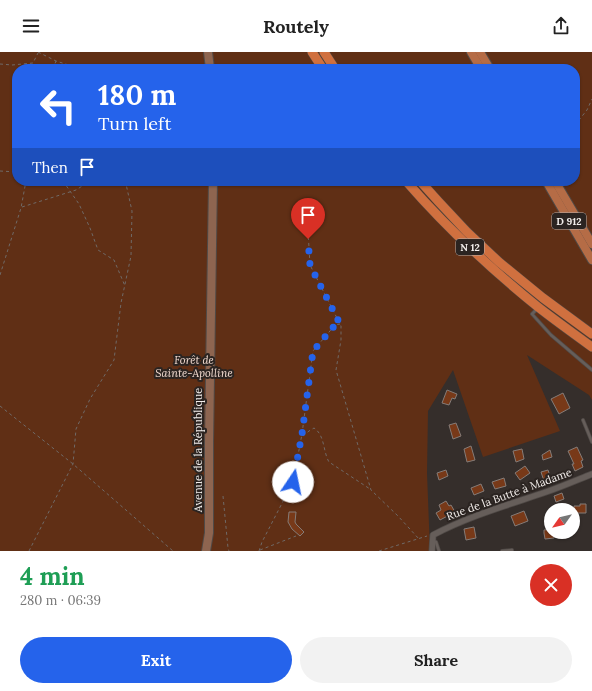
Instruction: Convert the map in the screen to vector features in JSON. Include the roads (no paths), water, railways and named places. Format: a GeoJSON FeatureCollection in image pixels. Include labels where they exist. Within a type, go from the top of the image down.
{"type":"FeatureCollection","features":[{"type":"Feature","properties":{"kind":"highway"},"geometry":{"type":"LineString","coordinates":[[312,52],[320,64]]}},
{"type":"Feature","properties":{"kind":"highway"},"geometry":{"type":"LineString","coordinates":[[324,52],[332,64]]}},
{"type":"Feature","properties":{"kind":"highway","name":"N 12"},"geometry":{"type":"LineString","coordinates":[[410,186],[430,209],[493,269],[539,307],[592,347]]}},
{"type":"Feature","properties":{"kind":"highway","name":"N 12"},"geometry":{"type":"LineString","coordinates":[[424,186],[467,232],[500,262],[543,298],[592,334]]}},
{"type":"Feature","properties":{"kind":"main road"},"geometry":{"type":"LineString","coordinates":[[208,52],[209,64]]}},
{"type":"Feature","properties":{"kind":"main road"},"geometry":{"type":"LineString","coordinates":[[471,52],[478,64]]}},
{"type":"Feature","properties":{"kind":"main road"},"geometry":{"type":"LineString","coordinates":[[480,52],[487,64]]}},
{"type":"Feature","properties":{"kind":"main road","name":"Avenue de la République"},"geometry":{"type":"LineString","coordinates":[[206,551],[209,533],[213,186]]}},
{"type":"Feature","properties":{"kind":"main road","name":"D 912"},"geometry":{"type":"LineString","coordinates":[[549,186],[592,260]]}},
{"type":"Feature","properties":{"kind":"main road","name":"D 912"},"geometry":{"type":"LineString","coordinates":[[558,186],[592,244]]}},
{"type":"Feature","properties":{"kind":"street","name":"Rue de la Butte à Madame"},"geometry":{"type":"LineString","coordinates":[[432,541],[433,535],[446,528],[502,506],[548,492],[592,474]]}},
{"type":"Feature","properties":{"kind":"street"},"geometry":{"type":"LineString","coordinates":[[432,541],[432,551]]}},
{"type":"Feature","properties":{"kind":"lane"},"geometry":{"type":"LineString","coordinates":[[539,307],[532,314],[552,335],[592,370]]}},
{"type":"Feature","properties":{"kind":"lane"},"geometry":{"type":"LineString","coordinates":[[583,420],[592,442]]}},
{"type":"Feature","properties":{"kind":"lane"},"geometry":{"type":"LineString","coordinates":[[432,541],[436,542],[439,551]]}},
{"type":"Feature","properties":{"kind":"lane"},"geometry":{"type":"LineString","coordinates":[[502,551],[512,550]]}},
{"type":"Feature","properties":{"kind":"park label","name":"Forêt de Sainte-Apolline"},"geometry":{"type":"Point","coordinates":[194,366]}}]}
